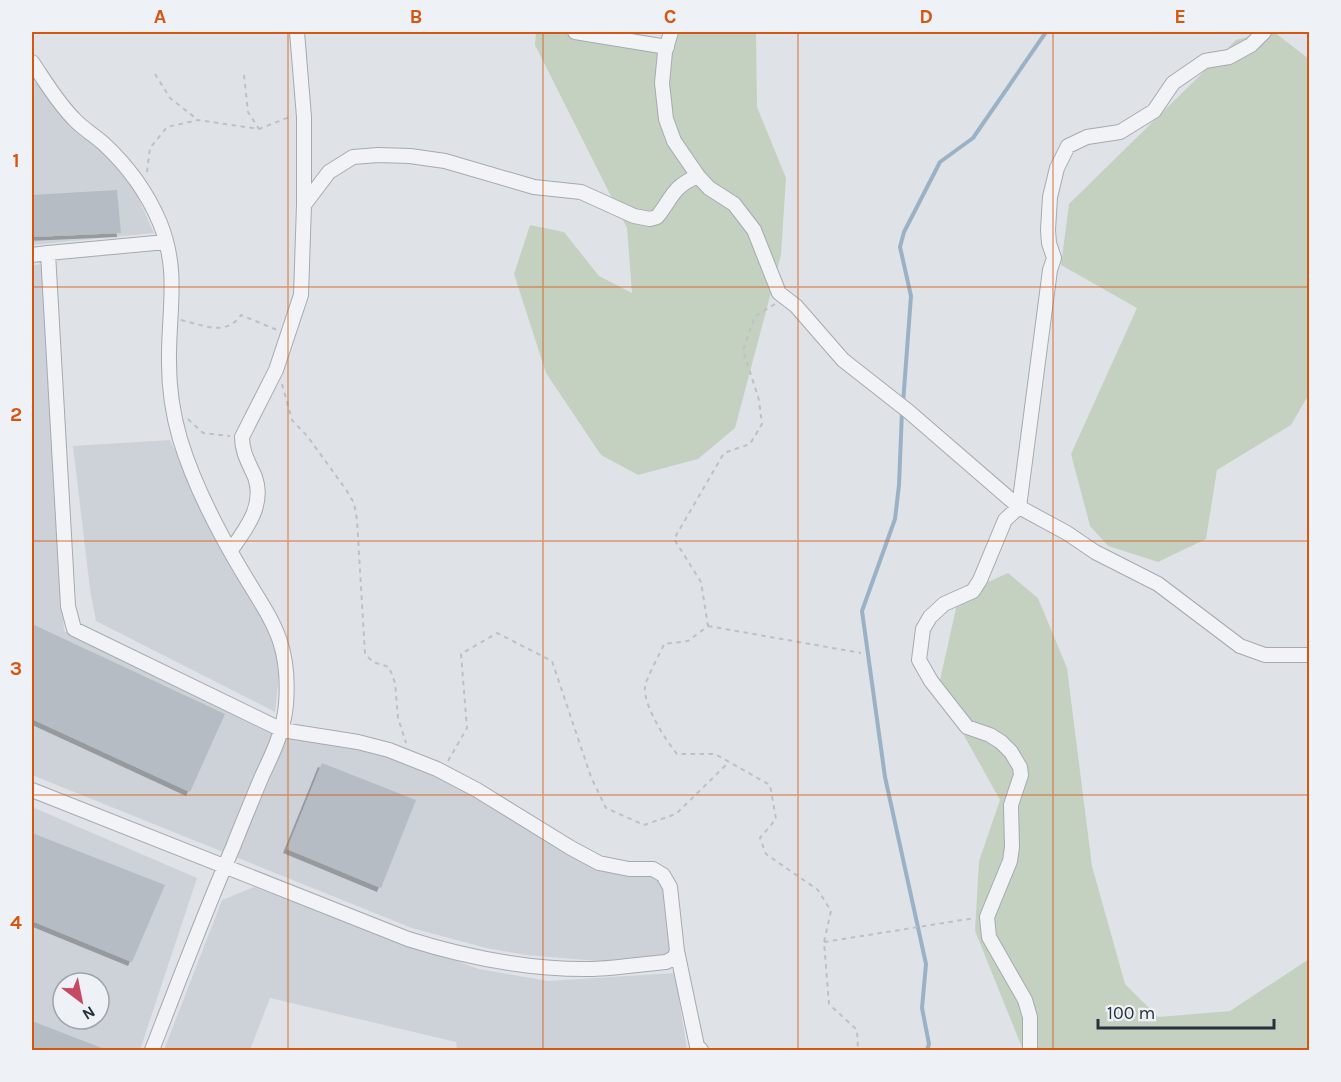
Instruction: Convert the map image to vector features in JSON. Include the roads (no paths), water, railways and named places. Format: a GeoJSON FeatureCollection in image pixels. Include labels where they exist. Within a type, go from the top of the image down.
{"type":"FeatureCollection","features":[{"type":"Feature","properties":{"kind":"street"},"geometry":{"type":"LineString","coordinates":[[231,550],[249,524],[258,498],[255,479],[242,450],[242,437],[276,370],[302,296],[304,112],[297,32]]}},
{"type":"Feature","properties":{"kind":"street"},"geometry":{"type":"LineString","coordinates":[[575,32],[667,47]]}},
{"type":"Feature","properties":{"kind":"street"},"geometry":{"type":"LineString","coordinates":[[671,32],[662,83],[666,119],[674,141],[709,189],[734,204],[754,230],[779,293],[796,306],[843,360],[1019,507],[1095,552],[1158,584],[1240,646],[1264,655],[1310,655]]}},
{"type":"Feature","properties":{"kind":"street"},"geometry":{"type":"LineString","coordinates":[[1030,1050],[1030,1017],[1025,1000],[989,937],[987,917],[1010,861],[1011,805],[1021,775],[1020,767],[1011,752],[1001,742],[990,735],[967,727],[931,681],[919,660],[923,629],[930,617],[944,604],[973,591],[980,580],[1005,520],[1019,507],[1047,291],[1054,258],[1047,230],[1050,197],[1057,168],[1068,146],[1087,136],[1120,132],[1154,111],[1173,83],[1205,61],[1229,57],[1251,45],[1264,32]]}},
{"type":"Feature","properties":{"kind":"street"},"geometry":{"type":"LineString","coordinates":[[32,62],[76,121],[101,141],[140,183],[160,224],[166,242],[172,278],[169,362],[170,384],[179,437],[191,470],[231,550],[266,608],[282,645],[287,674],[282,730],[224,867],[152,1050]]}},
{"type":"Feature","properties":{"kind":"street"},"geometry":{"type":"LineString","coordinates":[[304,205],[329,172],[353,158],[378,154],[445,161],[534,188],[581,192],[634,216],[650,219],[657,217],[671,193],[685,181],[698,176]]}},
{"type":"Feature","properties":{"kind":"street"},"geometry":{"type":"LineString","coordinates":[[32,255],[166,242]]}},
{"type":"Feature","properties":{"kind":"street"},"geometry":{"type":"LineString","coordinates":[[48,253],[68,606],[74,629],[282,730],[358,742],[411,759],[442,771],[477,790],[571,848],[599,862],[629,869],[653,869],[663,875],[670,887],[677,951],[697,1046],[701,1050]]}},
{"type":"Feature","properties":{"kind":"street"},"geometry":{"type":"LineString","coordinates":[[32,790],[408,939],[485,961],[593,969],[666,962],[674,958],[677,951]]}},
{"type":"Feature","properties":{"kind":"waterway"},"geometry":{"type":"LineString","coordinates":[[903,403],[911,296],[900,247],[904,232],[940,162],[973,138],[1046,32]]}},
{"type":"Feature","properties":{"kind":"waterway"},"geometry":{"type":"LineString","coordinates":[[902,411],[895,519],[862,611],[885,777],[926,964],[922,1008],[929,1044],[927,1050]]}}]}
